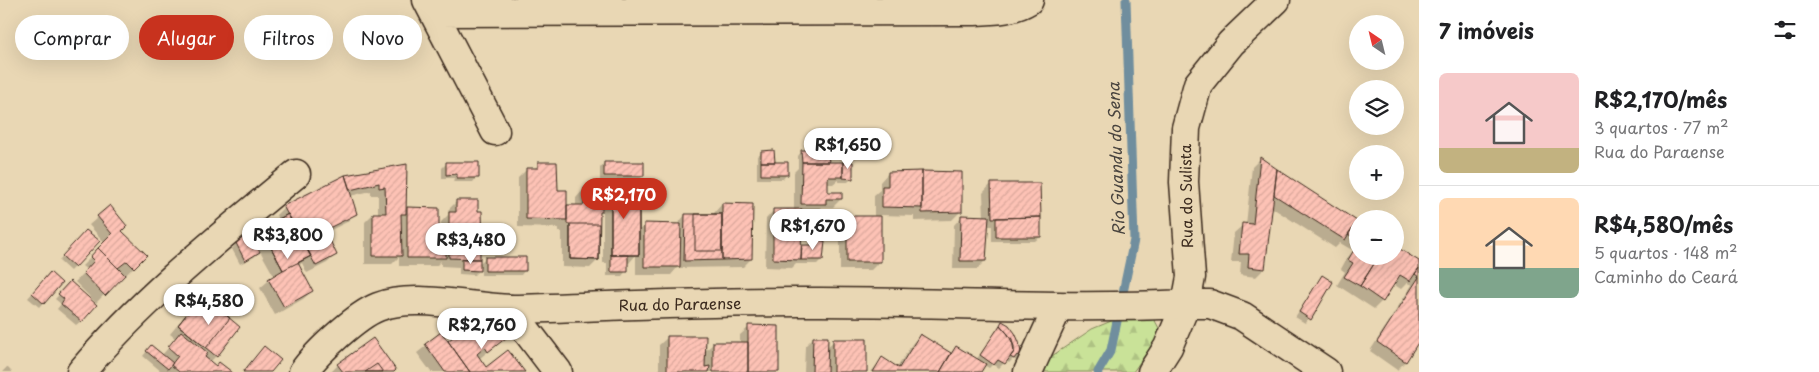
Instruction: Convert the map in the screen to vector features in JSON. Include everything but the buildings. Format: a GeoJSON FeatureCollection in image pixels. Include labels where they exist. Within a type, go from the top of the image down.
{"type":"FeatureCollection","features":[{"type":"Feature","properties":{"kind":"street"},"geometry":{"type":"LineString","coordinates":[[495,131],[430,6],[971,11],[1004,10],[1029,0]]}},
{"type":"Feature","properties":{"kind":"street","name":"Rua do Sulista"},"geometry":{"type":"LineString","coordinates":[[1152,372],[1168,347],[1175,305],[1190,277],[1184,182],[1186,128],[1198,84],[1232,43],[1276,0]]}},
{"type":"Feature","properties":{"kind":"street"},"geometry":{"type":"LineString","coordinates":[[81,372],[106,342],[188,263],[296,174]]}},
{"type":"Feature","properties":{"kind":"street","name":"Rua do Paraense"},"geometry":{"type":"LineString","coordinates":[[303,372],[348,326],[378,307],[407,300],[510,309],[820,302],[1071,307],[1210,304],[1242,316],[1326,372]]}},
{"type":"Feature","properties":{"kind":"street"},"geometry":{"type":"LineString","coordinates":[[1028,372],[1071,307]]}},
{"type":"Feature","properties":{"kind":"street"},"geometry":{"type":"LineString","coordinates":[[510,309],[558,372]]}},
{"type":"Feature","properties":{"kind":"green space"},"geometry":{"type":"Polygon","coordinates":[[[1121,317],[1153,317],[1161,332],[1133,372],[1039,372],[1046,360],[1092,329],[1121,317]]]}},
{"type":"Feature","properties":{"kind":"waterway","name":"Rio Guandu do Sena"},"geometry":{"type":"LineString","coordinates":[[1098,372],[1111,350],[1134,240],[1126,0]]}}]}
